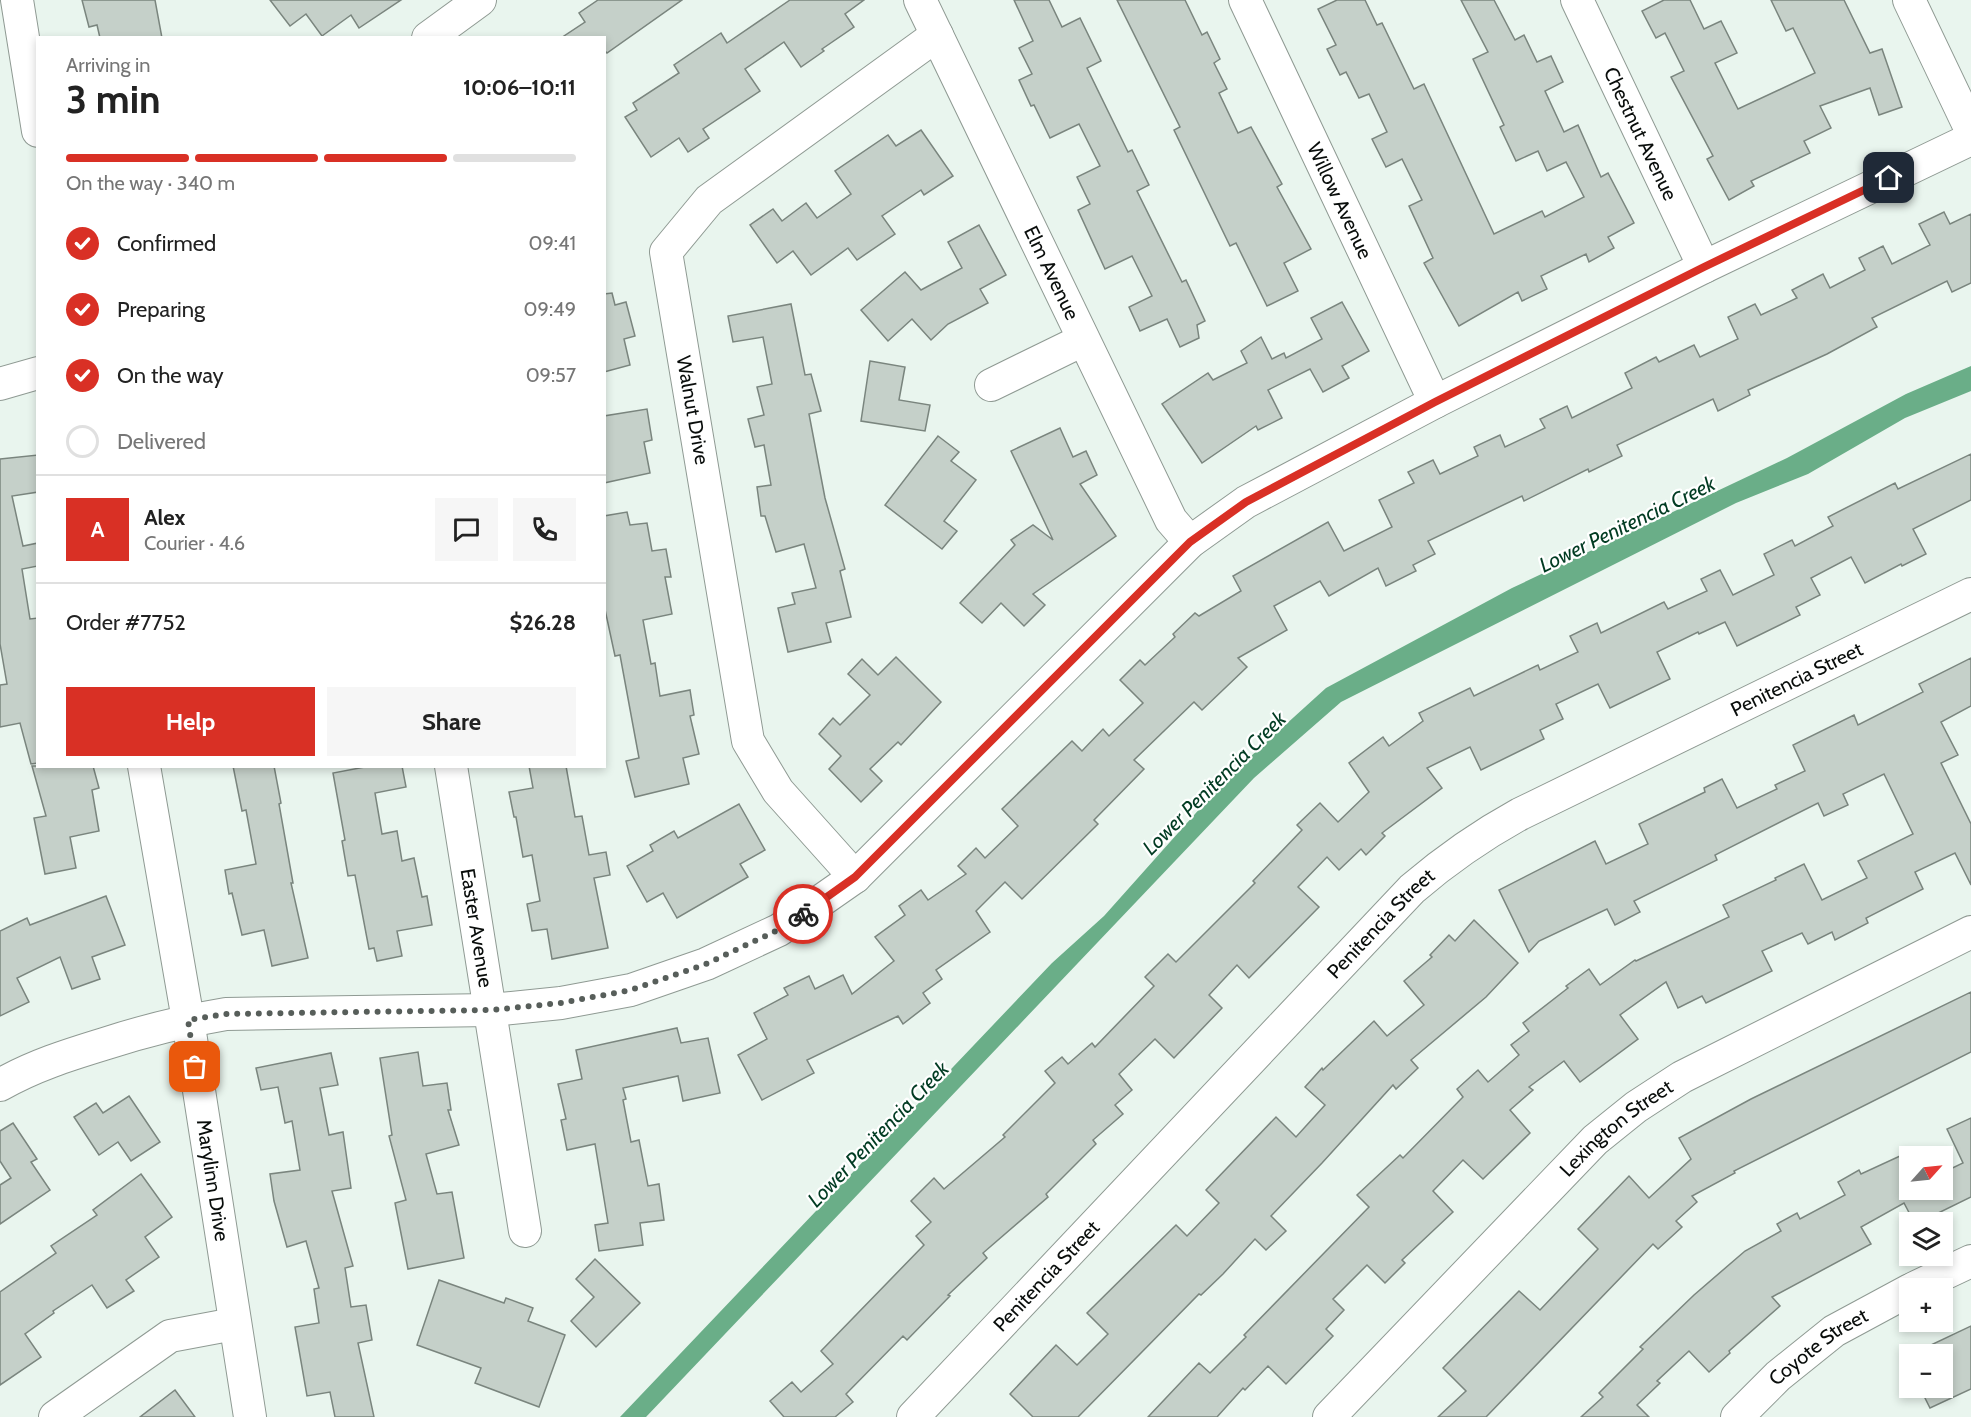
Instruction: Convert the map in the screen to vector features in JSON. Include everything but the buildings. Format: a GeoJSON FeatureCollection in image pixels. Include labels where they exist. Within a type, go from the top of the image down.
{"type":"FeatureCollection","features":[{"type":"Feature","properties":{"kind":"street"},"geometry":{"type":"LineString","coordinates":[[17,0],[36,119]]}},
{"type":"Feature","properties":{"kind":"street"},"geometry":{"type":"LineString","coordinates":[[431,36],[480,0]]}},
{"type":"Feature","properties":{"kind":"street","name":"Elm Avenue"},"geometry":{"type":"LineString","coordinates":[[920,0],[1171,520],[1190,542]]}},
{"type":"Feature","properties":{"kind":"street","name":"Willow Avenue"},"geometry":{"type":"LineString","coordinates":[[1245,0],[1435,402]]}},
{"type":"Feature","properties":{"kind":"street","name":"Chestnut Avenue"},"geometry":{"type":"LineString","coordinates":[[1577,0],[1704,267]]}},
{"type":"Feature","properties":{"kind":"street"},"geometry":{"type":"LineString","coordinates":[[1909,0],[1971,130]]}},
{"type":"Feature","properties":{"kind":"street","name":"Walnut Drive"},"geometry":{"type":"LineString","coordinates":[[855,877],[778,791],[748,741],[666,252],[709,200],[937,35]]}},
{"type":"Feature","properties":{"kind":"street"},"geometry":{"type":"LineString","coordinates":[[0,1085],[17,1075],[62,1057],[188,1020],[226,1014],[491,1010],[561,1003],[631,990],[706,964],[778,930],[855,877],[1190,542],[1246,502],[1435,402],[1704,267],[1971,139]]}},
{"type":"Feature","properties":{"kind":"street"},"geometry":{"type":"LineString","coordinates":[[991,385],[1083,340]]}},
{"type":"Feature","properties":{"kind":"street"},"geometry":{"type":"LineString","coordinates":[[0,384],[36,374]]}},
{"type":"Feature","properties":{"kind":"street","name":"Penitencia Street"},"geometry":{"type":"LineString","coordinates":[[914,1417],[1412,889],[1448,858],[1520,814],[1971,594]]}},
{"type":"Feature","properties":{"kind":"street","name":"Marylinn Drive"},"geometry":{"type":"LineString","coordinates":[[144,768],[188,1020],[250,1417]]}},
{"type":"Feature","properties":{"kind":"street","name":"Easter Avenue"},"geometry":{"type":"LineString","coordinates":[[450,768],[525,1231]]}},
{"type":"Feature","properties":{"kind":"street","name":"Lexington Street"},"geometry":{"type":"LineString","coordinates":[[1329,1417],[1595,1140],[1636,1107],[1682,1077],[1971,932]]}},
{"type":"Feature","properties":{"kind":"street","name":"Coyote Street"},"geometry":{"type":"LineString","coordinates":[[1935,1278],[1971,1261]]}},
{"type":"Feature","properties":{"kind":"street","name":"Coyote Street"},"geometry":{"type":"LineString","coordinates":[[1737,1417],[1778,1376],[1834,1331],[1899,1296]]}},
{"type":"Feature","properties":{"kind":"street"},"geometry":{"type":"LineString","coordinates":[[55,1417],[170,1336],[234,1324]]}},
{"type":"Feature","properties":{"kind":"shaded area"},"geometry":{"type":"Polygon","coordinates":[[[1971,366],[1971,391],[1905,418],[1808,474],[1736,503],[1341,702],[1254,778],[646,1417],[620,1417],[1052,963],[1104,916],[1228,777],[1326,688],[1512,588],[1787,458],[1906,394],[1971,366]]]}},
{"type":"Feature","properties":{"kind":"way so far"},"geometry":{"type":"LineString","coordinates":[[195,1067],[188,1020],[226,1014],[491,1010],[561,1003],[631,990],[706,964],[778,930],[803,914]]}},
{"type":"Feature","properties":{"kind":"route"},"geometry":{"type":"LineString","coordinates":[[803,914],[855,877],[1190,542],[1246,502],[1435,402],[1684,277],[1889,178]]}},
{"type":"Feature","properties":{"kind":"water label","name":"Lower Penitencia Creek"},"geometry":{"type":"Point","coordinates":[1627,524]}},
{"type":"Feature","properties":{"kind":"water label","name":"Lower Penitencia Creek"},"geometry":{"type":"Point","coordinates":[1214,783]}},
{"type":"Feature","properties":{"kind":"water label","name":"Lower Penitencia Creek"},"geometry":{"type":"Point","coordinates":[878,1134]}}]}
